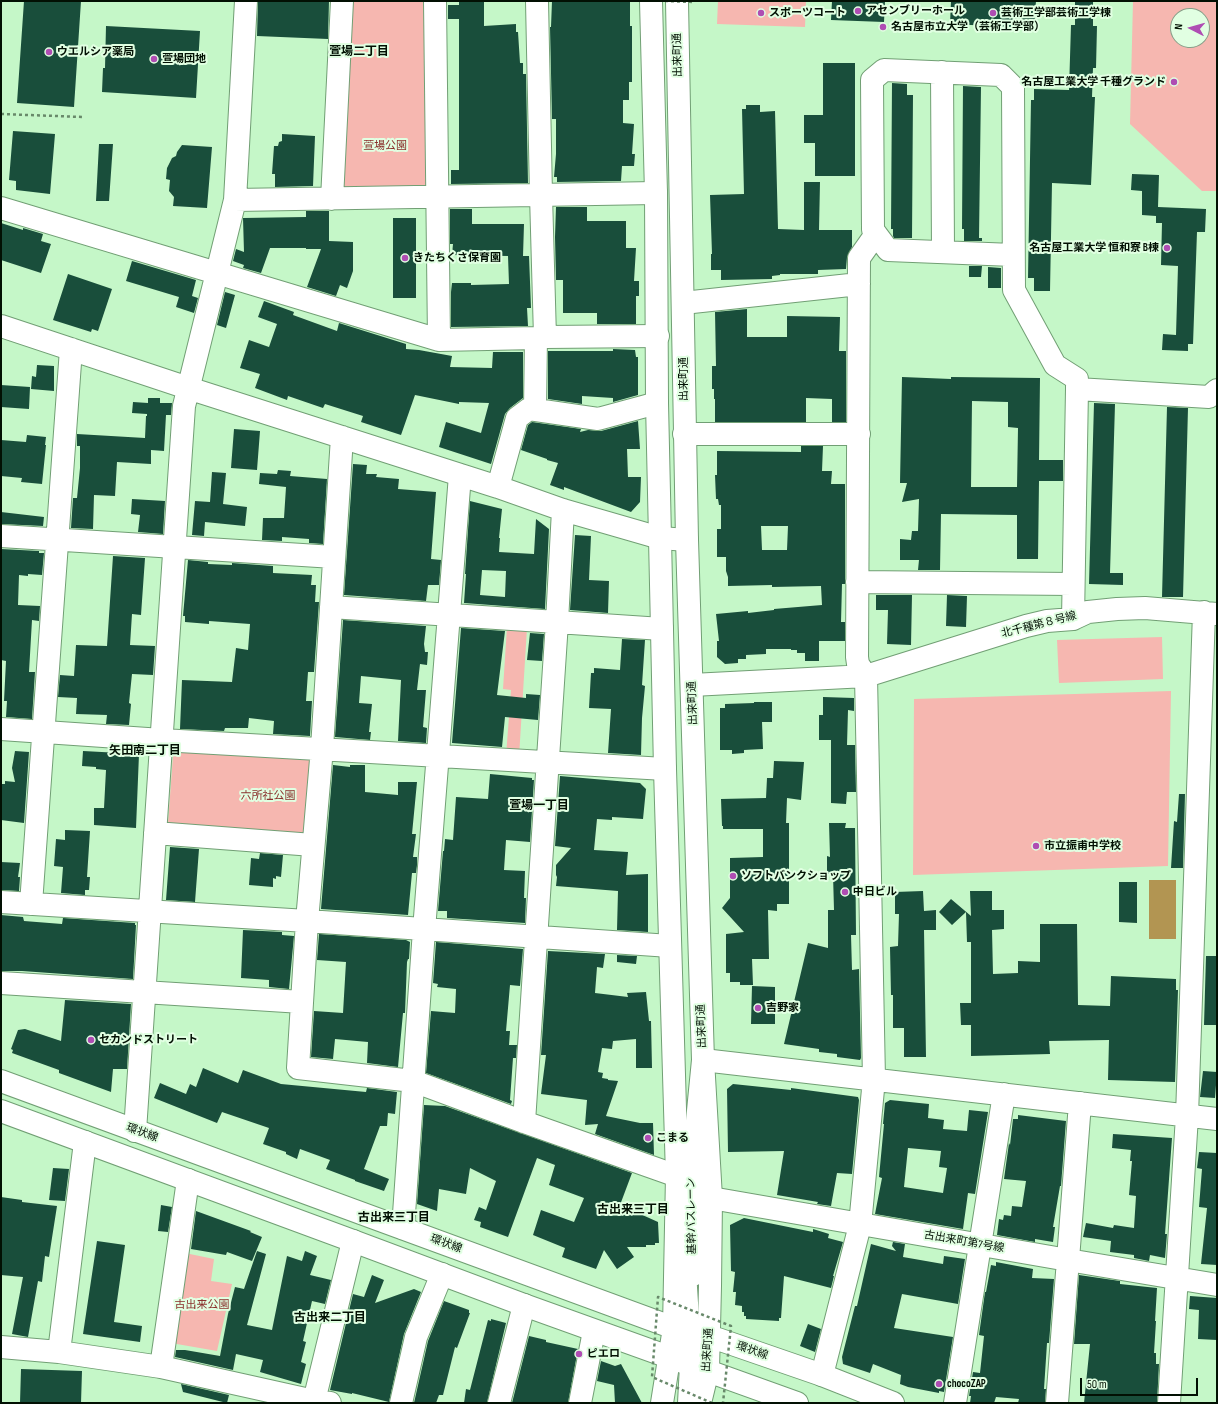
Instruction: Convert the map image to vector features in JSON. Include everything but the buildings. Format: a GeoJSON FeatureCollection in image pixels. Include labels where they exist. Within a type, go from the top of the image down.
{"type":"FeatureCollection","features":[{"type":"Feature","properties":{"kind":"street"},"geometry":{"type":"LineString","coordinates":[[135,1130],[143,992],[150,912],[184,406],[235,200],[246,1]]}},
{"type":"Feature","properties":{"kind":"street"},"geometry":{"type":"LineString","coordinates":[[332,199],[342,1]]}},
{"type":"Feature","properties":{"kind":"street"},"geometry":{"type":"LineString","coordinates":[[435,1],[439,340]]}},
{"type":"Feature","properties":{"kind":"street"},"geometry":{"type":"LineString","coordinates":[[535,409],[541,337],[541,195],[537,1]]}},
{"type":"Feature","properties":{"kind":"street","name":"出来町通"},"geometry":{"type":"LineString","coordinates":[[651,1],[656,193],[658,336],[657,403],[665,769],[677,1176],[692,1332],[700,1368],[700,1403]]}},
{"type":"Feature","properties":{"kind":"street","name":"出来町通"},"geometry":{"type":"LineString","coordinates":[[662,1403],[670,1358],[692,1332],[710,1198],[703,1060],[684,434],[683,304],[685,1]]}},
{"type":"Feature","properties":{"kind":"street"},"geometry":{"type":"LineString","coordinates":[[1013,255],[888,250],[873,230],[872,80],[884,70],[1001,75],[1013,87],[1014,290],[1055,364],[1077,379],[1073,618]]}},
{"type":"Feature","properties":{"kind":"street"},"geometry":{"type":"LineString","coordinates":[[942,72],[942,252]]}},
{"type":"Feature","properties":{"kind":"street"},"geometry":{"type":"LineString","coordinates":[[235,200],[656,193]]}},
{"type":"Feature","properties":{"kind":"street"},"geometry":{"type":"LineString","coordinates":[[1,208],[439,340],[658,336]]}},
{"type":"Feature","properties":{"kind":"street"},"geometry":{"type":"LineString","coordinates":[[822,1375],[860,1225],[874,1079],[866,676],[858,664],[857,658],[859,258],[876,234]]}},
{"type":"Feature","properties":{"kind":"street"},"geometry":{"type":"LineString","coordinates":[[683,304],[859,284]]}},
{"type":"Feature","properties":{"kind":"street"},"geometry":{"type":"LineString","coordinates":[[1,326],[188,388],[498,487],[563,510],[660,538],[687,540]]}},
{"type":"Feature","properties":{"kind":"street"},"geometry":{"type":"LineString","coordinates":[[31,904],[42,730],[71,349]]}},
{"type":"Feature","properties":{"kind":"street"},"geometry":{"type":"LineString","coordinates":[[1077,389],[1210,397],[1217,390]]}},
{"type":"Feature","properties":{"kind":"street"},"geometry":{"type":"LineString","coordinates":[[498,487],[517,418],[529,409],[598,419],[657,403]]}},
{"type":"Feature","properties":{"kind":"street"},"geometry":{"type":"LineString","coordinates":[[684,434],[859,434]]}},
{"type":"Feature","properties":{"kind":"street"},"geometry":{"type":"LineString","coordinates":[[342,437],[322,748],[307,922],[298,1068],[413,1081],[677,1176]]}},
{"type":"Feature","properties":{"kind":"street"},"geometry":{"type":"LineString","coordinates":[[403,1228],[424,930],[460,476]]}},
{"type":"Feature","properties":{"kind":"street"},"geometry":{"type":"LineString","coordinates":[[524,1122],[563,510]]}},
{"type":"Feature","properties":{"kind":"street"},"geometry":{"type":"LineString","coordinates":[[1,536],[334,557]]}},
{"type":"Feature","properties":{"kind":"street"},"geometry":{"type":"LineString","coordinates":[[858,582],[1073,584]]}},
{"type":"Feature","properties":{"kind":"street"},"geometry":{"type":"LineString","coordinates":[[331,607],[662,629]]}},
{"type":"Feature","properties":{"kind":"street","name":"北千種第８号線"},"geometry":{"type":"LineString","coordinates":[[692,685],[866,676],[1026,626],[1047,621],[1073,618],[1088,612],[1145,608],[1211,613]]}},
{"type":"Feature","properties":{"kind":"street"},"geometry":{"type":"LineString","coordinates":[[1169,1403],[1176,1277],[1188,1116],[1211,613]]}},
{"type":"Feature","properties":{"kind":"street"},"geometry":{"type":"LineString","coordinates":[[1,728],[162,740],[322,748],[665,769]]}},
{"type":"Feature","properties":{"kind":"street"},"geometry":{"type":"LineString","coordinates":[[155,834],[313,845]]}},
{"type":"Feature","properties":{"kind":"street"},"geometry":{"type":"LineString","coordinates":[[1,902],[670,946]]}},
{"type":"Feature","properties":{"kind":"street"},"geometry":{"type":"LineString","coordinates":[[1,983],[302,1002]]}},
{"type":"Feature","properties":{"kind":"street"},"geometry":{"type":"LineString","coordinates":[[703,1060],[1217,1119]]}},
{"type":"Feature","properties":{"kind":"street","name":"基幹バスレーン"},"geometry":{"type":"LineString","coordinates":[[692,1332],[693,1279],[691,1182],[703,1060]]}},
{"type":"Feature","properties":{"kind":"street","name":"環状線"},"geometry":{"type":"LineString","coordinates":[[1,1081],[692,1332],[822,1375],[893,1403]]}},
{"type":"Feature","properties":{"kind":"street"},"geometry":{"type":"LineString","coordinates":[[955,1403],[1004,1094]]}},
{"type":"Feature","properties":{"kind":"street"},"geometry":{"type":"LineString","coordinates":[[1057,1403],[1080,1103]]}},
{"type":"Feature","properties":{"kind":"street"},"geometry":{"type":"LineString","coordinates":[[1,1112],[442,1274],[524,1306],[797,1403]]}},
{"type":"Feature","properties":{"kind":"street"},"geometry":{"type":"LineString","coordinates":[[59,1352],[85,1142]]}},
{"type":"Feature","properties":{"kind":"street"},"geometry":{"type":"LineString","coordinates":[[161,1367],[188,1180]]}},
{"type":"Feature","properties":{"kind":"street","name":"古出来町第7号線"},"geometry":{"type":"LineString","coordinates":[[710,1198],[860,1225],[1217,1284]]}},
{"type":"Feature","properties":{"kind":"street"},"geometry":{"type":"LineString","coordinates":[[1,1347],[59,1352],[161,1367],[322,1402],[353,1241]]}},
{"type":"Feature","properties":{"kind":"street"},"geometry":{"type":"LineString","coordinates":[[400,1403],[416,1337],[442,1274]]}},
{"type":"Feature","properties":{"kind":"street"},"geometry":{"type":"LineString","coordinates":[[499,1403],[524,1306]]}},
{"type":"Feature","properties":{"kind":"street"},"geometry":{"type":"LineString","coordinates":[[580,1403],[594,1331]]}},
{"type":"Feature","properties":{"kind":"street"},"geometry":{"type":"LineString","coordinates":[[689,1403],[700,1368]]}},
{"type":"Feature","properties":{"kind":"path"},"geometry":{"type":"LineString","coordinates":[[665,1],[685,1]]}},
{"type":"Feature","properties":{"kind":"path"},"geometry":{"type":"LineString","coordinates":[[1,114],[83,117]]}},
{"type":"Feature","properties":{"kind":"path"},"geometry":{"type":"LineString","coordinates":[[712,1403],[652,1377],[658,1297],[731,1326],[723,1403]]}},
{"type":"Feature","properties":{"kind":"green space","name":"萱場公園"},"geometry":{"type":"Polygon","coordinates":[[[348,1],[427,1],[430,186],[342,192],[348,1]]]}},
{"type":"Feature","properties":{"kind":"green space","name":"スポーツコート"},"geometry":{"type":"Polygon","coordinates":[[[718,1],[806,1],[805,27],[717,24],[718,1]]]}},
{"type":"Feature","properties":{"kind":"green space","name":"名古屋工業大学 千種グランド"},"geometry":{"type":"Polygon","coordinates":[[[1133,1],[1217,1],[1217,191],[1202,191],[1130,124],[1133,1]]]}},
{"type":"Feature","properties":{"kind":"green space"},"geometry":{"type":"Polygon","coordinates":[[[507,627],[527,628],[519,757],[506,756],[511,690],[503,689],[507,627]]]}},
{"type":"Feature","properties":{"kind":"green space"},"geometry":{"type":"Polygon","coordinates":[[[1162,637],[1163,679],[1059,683],[1057,640],[1162,637]]]}},
{"type":"Feature","properties":{"kind":"green space"},"geometry":{"type":"Polygon","coordinates":[[[1171,691],[1168,866],[913,875],[914,699],[1171,691]]]}},
{"type":"Feature","properties":{"kind":"green space","name":"六所社公園"},"geometry":{"type":"Polygon","coordinates":[[[179,751],[310,760],[308,834],[168,823],[173,756],[179,751]]]}},
{"type":"Feature","properties":{"kind":"green space","name":"古出来公園"},"geometry":{"type":"Polygon","coordinates":[[[185,1253],[214,1259],[211,1281],[232,1284],[217,1351],[171,1343],[185,1253]]]}},
{"type":"Feature","properties":{"kind":"shaded area"},"geometry":{"type":"Polygon","coordinates":[[[1149,880],[1176,880],[1176,939],[1149,939],[1149,880]]]}},
{"type":"Feature","properties":{"kind":"place","name":"アセンブリーホール"},"geometry":{"type":"Point","coordinates":[858,11]}},
{"type":"Feature","properties":{"kind":"place","name":"スポーツコート"},"geometry":{"type":"Point","coordinates":[761,13]}},
{"type":"Feature","properties":{"kind":"place","name":"芸術工学部芸術工学棟"},"geometry":{"type":"Point","coordinates":[993,13]}},
{"type":"Feature","properties":{"kind":"place","name":"名古屋市立大学（芸術工学部）"},"geometry":{"type":"Point","coordinates":[883,27]}},
{"type":"Feature","properties":{"kind":"place","name":"ウエルシア薬局"},"geometry":{"type":"Point","coordinates":[49,52]}},
{"type":"Feature","properties":{"kind":"place","name":"萱場団地"},"geometry":{"type":"Point","coordinates":[154,59]}},
{"type":"Feature","properties":{"kind":"place","name":"名古屋工業大学 千種グランド"},"geometry":{"type":"Point","coordinates":[1174,82]}},
{"type":"Feature","properties":{"kind":"place","name":"名古屋工業大学 恒和寮 B棟"},"geometry":{"type":"Point","coordinates":[1167,248]}},
{"type":"Feature","properties":{"kind":"place","name":"きたちくさ保育園"},"geometry":{"type":"Point","coordinates":[405,258]}},
{"type":"Feature","properties":{"kind":"place","name":"市立振甫中学校"},"geometry":{"type":"Point","coordinates":[1036,846]}},
{"type":"Feature","properties":{"kind":"place","name":"ソフトバンクショップ"},"geometry":{"type":"Point","coordinates":[733,876]}},
{"type":"Feature","properties":{"kind":"place","name":"中日ビル"},"geometry":{"type":"Point","coordinates":[845,892]}},
{"type":"Feature","properties":{"kind":"place","name":"吉野家"},"geometry":{"type":"Point","coordinates":[758,1008]}},
{"type":"Feature","properties":{"kind":"place","name":"セカンドストリート"},"geometry":{"type":"Point","coordinates":[91,1040]}},
{"type":"Feature","properties":{"kind":"place","name":"こまる"},"geometry":{"type":"Point","coordinates":[648,1138]}},
{"type":"Feature","properties":{"kind":"place","name":"ピエロ"},"geometry":{"type":"Point","coordinates":[579,1354]}},
{"type":"Feature","properties":{"kind":"place","name":"chocoZAP"},"geometry":{"type":"Point","coordinates":[939,1384]}},
{"type":"Feature","properties":{"kind":"district","name":"萱場二丁目"},"geometry":{"type":"Point","coordinates":[359,52]}},
{"type":"Feature","properties":{"kind":"district","name":"矢田南二丁目"},"geometry":{"type":"Point","coordinates":[145,751]}},
{"type":"Feature","properties":{"kind":"district","name":"萱場一丁目"},"geometry":{"type":"Point","coordinates":[539,806]}},
{"type":"Feature","properties":{"kind":"district","name":"古出来三丁目"},"geometry":{"type":"Point","coordinates":[633,1210]}},
{"type":"Feature","properties":{"kind":"district","name":"古出来三丁目"},"geometry":{"type":"Point","coordinates":[394,1218]}},
{"type":"Feature","properties":{"kind":"district","name":"古出来二丁目"},"geometry":{"type":"Point","coordinates":[330,1318]}}]}
